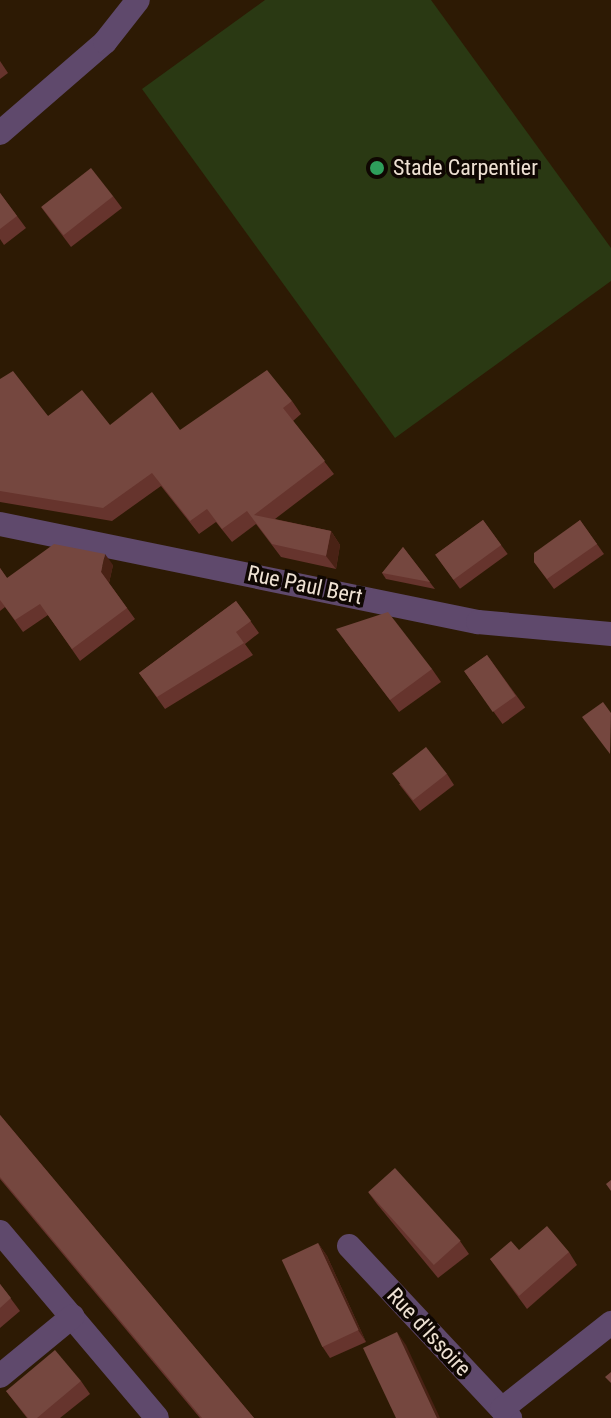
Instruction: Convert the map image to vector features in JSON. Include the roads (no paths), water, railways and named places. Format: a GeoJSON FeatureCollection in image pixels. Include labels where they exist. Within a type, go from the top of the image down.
{"type":"FeatureCollection","features":[{"type":"Feature","properties":{"kind":"street"},"geometry":{"type":"LineString","coordinates":[[0,133],[105,42],[138,0]]}},
{"type":"Feature","properties":{"kind":"street","name":"Rue Paul Bert"},"geometry":{"type":"LineString","coordinates":[[0,524],[478,622],[611,634]]}},
{"type":"Feature","properties":{"kind":"street"},"geometry":{"type":"LineString","coordinates":[[0,1232],[157,1418]]}},
{"type":"Feature","properties":{"kind":"street","name":"Rue d'Issoire"},"geometry":{"type":"LineString","coordinates":[[349,1246],[506,1414]]}},
{"type":"Feature","properties":{"kind":"street"},"geometry":{"type":"LineString","coordinates":[[0,1376],[73,1316]]}},
{"type":"Feature","properties":{"kind":"street"},"geometry":{"type":"LineString","coordinates":[[506,1414],[611,1323]]}},
{"type":"Feature","properties":{"kind":"place","name":"Stade Carpentier"},"geometry":{"type":"Point","coordinates":[377,168]}}]}
